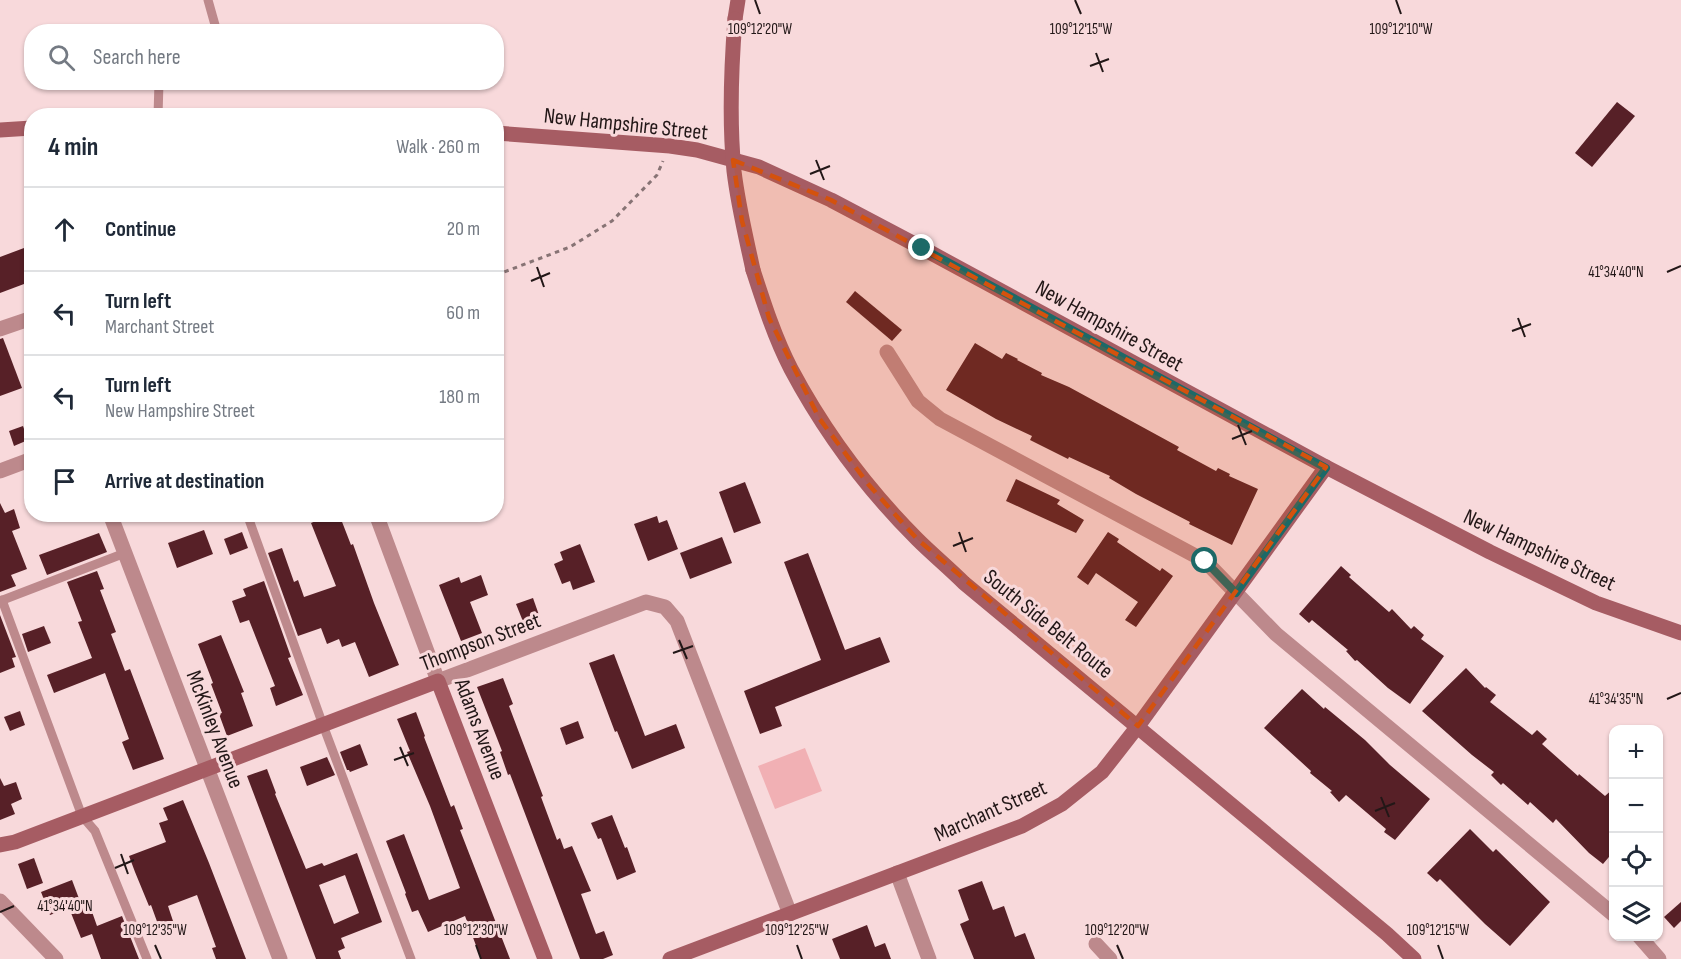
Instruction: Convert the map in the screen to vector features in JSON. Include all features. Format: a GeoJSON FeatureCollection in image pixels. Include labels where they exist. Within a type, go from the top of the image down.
{"type":"FeatureCollection","features":[{"type":"Feature","properties":{"kind":"street","name":"South Side Belt Route"},"geometry":{"type":"LineString","coordinates":[[738,0],[731,70],[731,121],[742,221],[753,270],[769,318],[791,368],[819,418],[868,484],[917,539],[964,583],[1378,926],[1414,959]]}},
{"type":"Feature","properties":{"kind":"street"},"geometry":{"type":"LineString","coordinates":[[0,130],[24,128]]}},
{"type":"Feature","properties":{"kind":"street","name":"New Hampshire Street"},"geometry":{"type":"LineString","coordinates":[[504,134],[670,146],[697,150],[759,167],[831,200],[1326,468],[1490,552],[1596,603],[1681,633]]}},
{"type":"Feature","properties":{"kind":"street"},"geometry":{"type":"LineString","coordinates":[[0,330],[24,321]]}},
{"type":"Feature","properties":{"kind":"street"},"geometry":{"type":"LineString","coordinates":[[887,352],[918,400],[940,419],[1205,561],[1276,634],[1609,911]]}},
{"type":"Feature","properties":{"kind":"street"},"geometry":{"type":"LineString","coordinates":[[0,471],[24,462]]}},
{"type":"Feature","properties":{"kind":"street","name":"Marchant Street"},"geometry":{"type":"LineString","coordinates":[[670,959],[1022,826],[1062,804],[1101,772],[1138,726],[1326,468]]}},
{"type":"Feature","properties":{"kind":"street","name":"McKinley Avenue"},"geometry":{"type":"LineString","coordinates":[[113,522],[280,959]]}},
{"type":"Feature","properties":{"kind":"street","name":"Adams Avenue"},"geometry":{"type":"LineString","coordinates":[[379,522],[545,959]]}},
{"type":"Feature","properties":{"kind":"street","name":"Thompson Street"},"geometry":{"type":"LineString","coordinates":[[0,845],[15,842],[646,602],[665,606],[677,621],[790,914]]}},
{"type":"Feature","properties":{"kind":"street"},"geometry":{"type":"LineString","coordinates":[[897,873],[929,959]]}},
{"type":"Feature","properties":{"kind":"street"},"geometry":{"type":"LineString","coordinates":[[0,901],[56,959]]}},
{"type":"Feature","properties":{"kind":"street"},"geometry":{"type":"LineString","coordinates":[[1643,941],[1659,959]]}},
{"type":"Feature","properties":{"kind":"street"},"geometry":{"type":"LineString","coordinates":[[1096,944],[1110,959]]}},
{"type":"Feature","properties":{"kind":"lane"},"geometry":{"type":"LineString","coordinates":[[208,0],[215,24]]}},
{"type":"Feature","properties":{"kind":"lane"},"geometry":{"type":"LineString","coordinates":[[158,108],[159,90]]}},
{"type":"Feature","properties":{"kind":"lane"},"geometry":{"type":"LineString","coordinates":[[250,522],[411,959]]}},
{"type":"Feature","properties":{"kind":"lane"},"geometry":{"type":"LineString","coordinates":[[125,553],[1,601],[82,816],[95,831],[147,959]]}},
{"type":"Feature","properties":{"kind":"path"},"geometry":{"type":"LineString","coordinates":[[504,272],[570,247],[612,221],[657,175],[670,146]]}},
{"type":"Feature","properties":{"kind":"highlighted area"},"geometry":{"type":"Polygon","coordinates":[[[733,160],[831,200],[1326,467],[1138,726],[917,539],[868,484],[819,418],[769,318],[742,221],[733,160]]]}},
{"type":"Feature","properties":{"kind":"shaded area"},"geometry":{"type":"Polygon","coordinates":[[[805,748],[822,791],[775,809],[758,766],[805,748]]]}},
{"type":"Feature","properties":{"kind":"building"},"geometry":{"type":"Polygon","coordinates":[[[1617,102],[1635,116],[1592,167],[1575,153],[1617,102]]]}},
{"type":"Feature","properties":{"kind":"building"},"geometry":{"type":"Polygon","coordinates":[[[24,248],[24,284],[0,293],[0,257],[24,248]]]}},
{"type":"Feature","properties":{"kind":"building"},"geometry":{"type":"Polygon","coordinates":[[[855,291],[902,330],[892,341],[846,302],[855,291]]]}},
{"type":"Feature","properties":{"kind":"building"},"geometry":{"type":"Polygon","coordinates":[[[3,338],[22,388],[0,396],[0,339],[3,338]]]}},
{"type":"Feature","properties":{"kind":"building"},"geometry":{"type":"Polygon","coordinates":[[[975,343],[1002,359],[1006,353],[1018,359],[1042,373],[1041,375],[1069,387],[1179,447],[1177,450],[1216,471],[1218,468],[1230,474],[1229,476],[1258,489],[1232,545],[1189,524],[1190,522],[1109,478],[1110,476],[1030,440],[1032,436],[996,419],[946,390],[975,343]]]}},
{"type":"Feature","properties":{"kind":"building"},"geometry":{"type":"Polygon","coordinates":[[[23,426],[24,442],[14,446],[9,431],[23,426]]]}},
{"type":"Feature","properties":{"kind":"building"},"geometry":{"type":"Polygon","coordinates":[[[1016,479],[1060,500],[1057,504],[1084,520],[1076,533],[1006,501],[1016,479]]]}},
{"type":"Feature","properties":{"kind":"building"},"geometry":{"type":"Polygon","coordinates":[[[745,482],[761,523],[734,533],[719,492],[745,482]]]}},
{"type":"Feature","properties":{"kind":"building"},"geometry":{"type":"Polygon","coordinates":[[[0,503],[5,513],[14,509],[20,528],[12,531],[27,569],[11,575],[16,586],[0,592],[0,503]]]}},
{"type":"Feature","properties":{"kind":"building"},"geometry":{"type":"Polygon","coordinates":[[[657,516],[659,523],[667,520],[678,549],[648,561],[634,524],[657,516]]]}},
{"type":"Feature","properties":{"kind":"building"},"geometry":{"type":"Polygon","coordinates":[[[342,522],[351,545],[353,544],[399,665],[369,677],[355,642],[342,647],[339,639],[327,644],[321,628],[298,636],[268,553],[282,548],[294,582],[298,580],[304,597],[336,586],[311,523],[342,522]]]}},
{"type":"Feature","properties":{"kind":"building"},"geometry":{"type":"Polygon","coordinates":[[[204,530],[213,554],[177,568],[168,543],[204,530]]]}},
{"type":"Feature","properties":{"kind":"building"},"geometry":{"type":"Polygon","coordinates":[[[242,532],[248,548],[230,555],[224,539],[242,532]]]}},
{"type":"Feature","properties":{"kind":"building"},"geometry":{"type":"Polygon","coordinates":[[[1108,532],[1119,539],[1117,542],[1160,571],[1162,568],[1173,576],[1136,627],[1125,620],[1138,602],[1096,573],[1088,585],[1077,577],[1108,532]]]}},
{"type":"Feature","properties":{"kind":"building"},"geometry":{"type":"Polygon","coordinates":[[[99,533],[107,552],[47,575],[39,555],[99,533]]]}},
{"type":"Feature","properties":{"kind":"building"},"geometry":{"type":"Polygon","coordinates":[[[722,537],[732,563],[690,579],[680,553],[722,537]]]}},
{"type":"Feature","properties":{"kind":"building"},"geometry":{"type":"Polygon","coordinates":[[[580,544],[595,582],[573,590],[570,581],[562,584],[554,564],[563,560],[560,552],[580,544]]]}},
{"type":"Feature","properties":{"kind":"building"},"geometry":{"type":"Polygon","coordinates":[[[808,553],[845,650],[880,637],[890,662],[775,707],[782,726],[760,734],[744,691],[821,660],[784,562],[808,553]]]}},
{"type":"Feature","properties":{"kind":"building"},"geometry":{"type":"Polygon","coordinates":[[[1341,566],[1351,575],[1349,577],[1389,612],[1392,609],[1411,629],[1414,626],[1424,635],[1421,639],[1444,656],[1410,704],[1357,660],[1355,661],[1346,651],[1348,650],[1312,620],[1309,623],[1299,614],[1341,566]]]}},
{"type":"Feature","properties":{"kind":"building"},"geometry":{"type":"Polygon","coordinates":[[[97,571],[104,589],[100,590],[116,632],[111,634],[125,671],[130,669],[164,759],[133,770],[122,742],[129,739],[105,673],[54,693],[47,675],[92,658],[78,622],[82,621],[67,582],[97,571]]]}},
{"type":"Feature","properties":{"kind":"building"},"geometry":{"type":"Polygon","coordinates":[[[481,575],[488,595],[470,602],[482,633],[461,641],[439,585],[459,577],[461,583],[481,575]]]}},
{"type":"Feature","properties":{"kind":"building"},"geometry":{"type":"Polygon","coordinates":[[[264,581],[291,657],[288,658],[303,695],[276,706],[270,688],[275,686],[249,620],[240,623],[232,601],[246,596],[243,589],[264,581]]]}},
{"type":"Feature","properties":{"kind":"building"},"geometry":{"type":"Polygon","coordinates":[[[533,598],[540,618],[524,624],[516,604],[533,598]]]}},
{"type":"Feature","properties":{"kind":"building"},"geometry":{"type":"Polygon","coordinates":[[[0,615],[16,657],[12,658],[15,667],[0,673],[0,615]]]}},
{"type":"Feature","properties":{"kind":"building"},"geometry":{"type":"Polygon","coordinates":[[[44,626],[51,643],[28,652],[22,634],[44,626]]]}},
{"type":"Feature","properties":{"kind":"building"},"geometry":{"type":"Polygon","coordinates":[[[221,635],[244,692],[241,693],[253,726],[227,736],[219,714],[222,713],[211,684],[213,683],[198,644],[221,635]]]}},
{"type":"Feature","properties":{"kind":"building"},"geometry":{"type":"Polygon","coordinates":[[[614,654],[645,736],[676,724],[685,748],[632,769],[617,731],[615,732],[589,663],[614,654]]]}},
{"type":"Feature","properties":{"kind":"building"},"geometry":{"type":"Polygon","coordinates":[[[1466,668],[1485,688],[1496,695],[1490,702],[1532,735],[1537,730],[1547,739],[1542,744],[1578,776],[1579,774],[1605,796],[1609,792],[1609,857],[1603,864],[1556,819],[1553,823],[1530,802],[1528,805],[1503,783],[1501,785],[1491,775],[1494,772],[1422,711],[1466,668]]]}},
{"type":"Feature","properties":{"kind":"building"},"geometry":{"type":"Polygon","coordinates":[[[503,678],[513,704],[509,706],[557,840],[560,838],[564,849],[572,846],[591,891],[581,894],[596,934],[604,931],[613,955],[603,959],[580,959],[510,774],[508,775],[500,752],[502,751],[477,687],[503,678]]]}},
{"type":"Feature","properties":{"kind":"building"},"geometry":{"type":"Polygon","coordinates":[[[1302,689],[1365,740],[1430,799],[1395,840],[1384,832],[1386,829],[1346,795],[1339,802],[1330,792],[1332,791],[1264,728],[1302,689]]]}},
{"type":"Feature","properties":{"kind":"building"},"geometry":{"type":"Polygon","coordinates":[[[20,711],[25,725],[10,731],[4,717],[20,711]]]}},
{"type":"Feature","properties":{"kind":"building"},"geometry":{"type":"Polygon","coordinates":[[[416,712],[451,807],[454,805],[463,829],[460,830],[510,959],[481,959],[465,916],[428,932],[418,910],[412,912],[405,894],[386,841],[404,834],[429,900],[460,888],[430,806],[407,752],[410,751],[397,719],[416,712]]]}},
{"type":"Feature","properties":{"kind":"building"},"geometry":{"type":"Polygon","coordinates":[[[578,721],[584,738],[566,745],[560,728],[578,721]]]}},
{"type":"Feature","properties":{"kind":"building"},"geometry":{"type":"Polygon","coordinates":[[[360,744],[368,765],[350,772],[340,752],[360,744]]]}},
{"type":"Feature","properties":{"kind":"building"},"geometry":{"type":"Polygon","coordinates":[[[327,757],[335,775],[307,786],[300,767],[327,757]]]}},
{"type":"Feature","properties":{"kind":"building"},"geometry":{"type":"Polygon","coordinates":[[[267,769],[306,869],[322,863],[324,866],[357,853],[382,922],[341,938],[345,948],[338,951],[341,959],[316,959],[247,776],[267,769]],[[345,875],[319,885],[334,924],[359,913],[345,875]]]}},
{"type":"Feature","properties":{"kind":"building"},"geometry":{"type":"Polygon","coordinates":[[[0,778],[4,786],[16,782],[22,799],[11,804],[15,814],[0,820],[0,778]]]}},
{"type":"Feature","properties":{"kind":"building"},"geometry":{"type":"Polygon","coordinates":[[[183,800],[246,959],[216,959],[212,948],[216,947],[197,895],[168,906],[173,921],[159,927],[135,872],[129,856],[166,842],[159,823],[168,820],[163,808],[183,800]]]}},
{"type":"Feature","properties":{"kind":"building"},"geometry":{"type":"Polygon","coordinates":[[[612,815],[636,872],[617,880],[601,838],[598,839],[591,823],[612,815]]]}},
{"type":"Feature","properties":{"kind":"building"},"geometry":{"type":"Polygon","coordinates":[[[1470,829],[1493,852],[1496,849],[1550,902],[1510,946],[1440,879],[1437,882],[1427,873],[1470,829]]]}},
{"type":"Feature","properties":{"kind":"building"},"geometry":{"type":"Polygon","coordinates":[[[34,858],[43,883],[27,889],[18,864],[34,858]]]}},
{"type":"Feature","properties":{"kind":"building"},"geometry":{"type":"Polygon","coordinates":[[[72,880],[84,912],[91,909],[97,926],[122,916],[139,959],[101,959],[92,934],[81,938],[69,908],[50,915],[41,892],[72,880]]]}},
{"type":"Feature","properties":{"kind":"building"},"geometry":{"type":"Polygon","coordinates":[[[982,881],[993,910],[1004,906],[1015,937],[1025,933],[1035,959],[974,959],[960,924],[969,920],[958,890],[982,881]]]}},
{"type":"Feature","properties":{"kind":"building"},"geometry":{"type":"Polygon","coordinates":[[[1681,902],[1681,921],[1674,928],[1664,917],[1681,902]]]}},
{"type":"Feature","properties":{"kind":"building"},"geometry":{"type":"Polygon","coordinates":[[[867,925],[875,947],[885,943],[891,959],[840,959],[832,939],[867,925]]]}},
{"type":"Feature","properties":{"kind":"route"},"geometry":{"type":"LineString","coordinates":[[922,248],[1326,468],[1236,593],[1205,561]]}}]}
